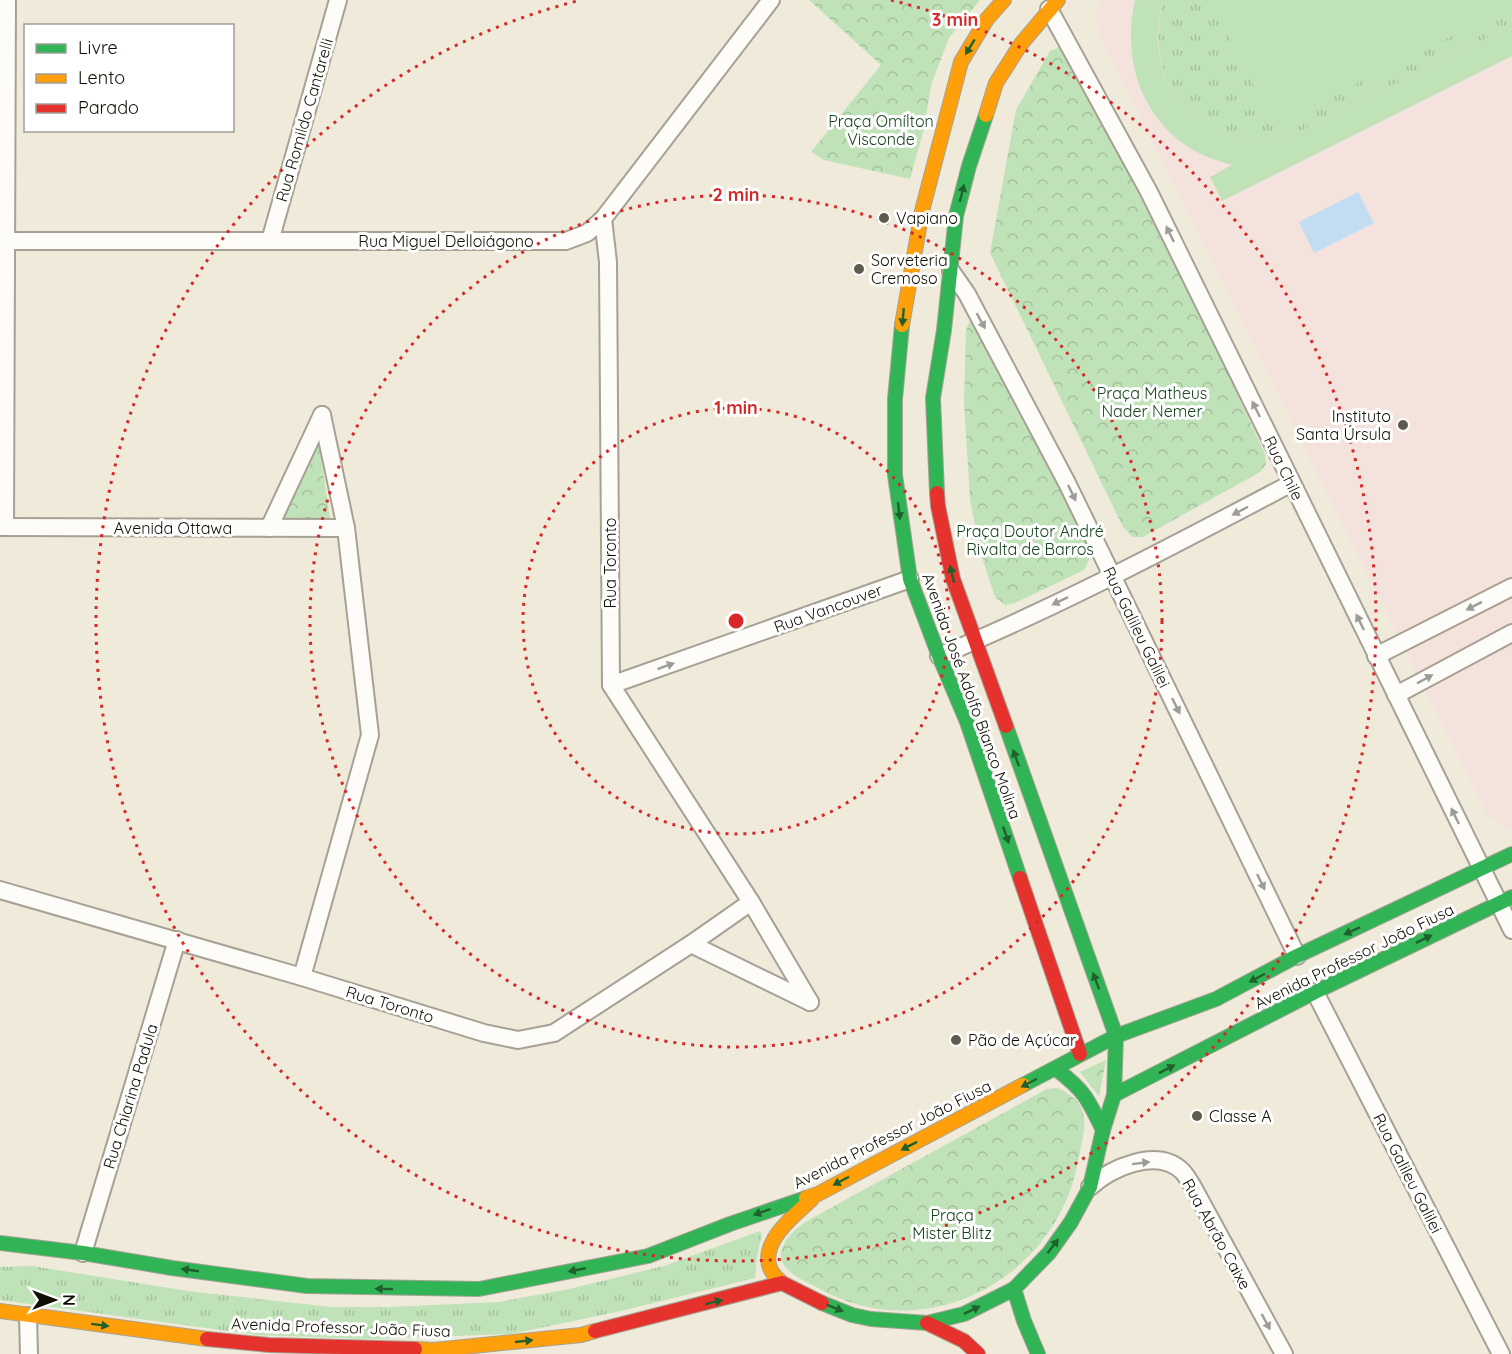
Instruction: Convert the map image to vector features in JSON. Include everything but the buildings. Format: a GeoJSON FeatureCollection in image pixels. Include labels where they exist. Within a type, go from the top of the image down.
{"type":"FeatureCollection","features":[{"type":"Feature","properties":{"kind":"main road","name":"Avenida José Adolfo Bianco Molina"},"geometry":{"type":"LineString","coordinates":[[1004,0],[987,19],[961,62],[922,212],[904,306],[895,475],[910,579],[967,722],[1080,1054]]}},
{"type":"Feature","properties":{"kind":"main road","name":"Avenida José Adolfo Bianco Molina"},"geometry":{"type":"LineString","coordinates":[[1054,5],[1021,44],[996,83],[969,165],[956,216],[944,330],[929,398],[938,506],[953,579],[1116,1036]]}},
{"type":"Feature","properties":{"kind":"main road","name":"Avenida Professor João Fiusa"},"geometry":{"type":"LineString","coordinates":[[0,1243],[307,1286],[394,1289],[479,1288],[648,1256],[730,1224],[818,1194],[1116,1036],[1216,999],[1297,956],[1512,854]]}},
{"type":"Feature","properties":{"kind":"main road","name":"Avenida Professor João Fiusa"},"geometry":{"type":"LineString","coordinates":[[1114,1095],[1315,992],[1505,901]]}},
{"type":"Feature","properties":{"kind":"main road"},"geometry":{"type":"LineString","coordinates":[[818,1194],[777,1232],[769,1254],[770,1269],[782,1283],[833,1308],[871,1319],[927,1323],[964,1314],[1014,1289],[1060,1238],[1090,1187],[1103,1130],[1114,1095],[1116,1036]]}},
{"type":"Feature","properties":{"kind":"main road"},"geometry":{"type":"LineString","coordinates":[[1056,1069],[1078,1085],[1089,1101],[1103,1130]]}},
{"type":"Feature","properties":{"kind":"main road","name":"Avenida Professor João Fiusa"},"geometry":{"type":"LineString","coordinates":[[0,1311],[269,1345],[434,1350],[581,1335],[782,1283]]}},
{"type":"Feature","properties":{"kind":"main road"},"geometry":{"type":"LineString","coordinates":[[1014,1289],[1038,1354]]}},
{"type":"Feature","properties":{"kind":"main road"},"geometry":{"type":"LineString","coordinates":[[927,1323],[964,1341],[978,1354]]}},
{"type":"Feature","properties":{"kind":"street"},"geometry":{"type":"LineString","coordinates":[[2,527],[7,241],[7,0]]}},
{"type":"Feature","properties":{"kind":"street","name":"Rua Romildo Cantarelli"},"geometry":{"type":"LineString","coordinates":[[270,241],[338,0]]}},
{"type":"Feature","properties":{"kind":"street","name":"Rua Miguel Delloiágono"},"geometry":{"type":"LineString","coordinates":[[7,241],[566,241],[587,233],[603,219],[766,2]]}},
{"type":"Feature","properties":{"kind":"street","name":"Rua Chile"},"geometry":{"type":"LineString","coordinates":[[1054,5],[1149,192],[1481,869],[1505,901],[1512,930]]}},
{"type":"Feature","properties":{"kind":"street","name":"Rua Toronto"},"geometry":{"type":"LineString","coordinates":[[603,219],[609,262],[610,685]]}},
{"type":"Feature","properties":{"kind":"street","name":"Rua Galileu Galilei"},"geometry":{"type":"LineString","coordinates":[[951,271],[967,294],[1030,410],[1297,956]]}},
{"type":"Feature","properties":{"kind":"street"},"geometry":{"type":"LineString","coordinates":[[269,528],[322,415],[346,528],[370,735],[302,977]]}},
{"type":"Feature","properties":{"kind":"street"},"geometry":{"type":"LineString","coordinates":[[939,656],[974,642],[1112,575],[1292,483]]}},
{"type":"Feature","properties":{"kind":"street","name":"Avenida Ottawa"},"geometry":{"type":"LineString","coordinates":[[2,527],[346,528]]}},
{"type":"Feature","properties":{"kind":"street","name":"Rua Vancouver"},"geometry":{"type":"LineString","coordinates":[[610,685],[910,579]]}},
{"type":"Feature","properties":{"kind":"street"},"geometry":{"type":"LineString","coordinates":[[1376,656],[1512,587]]}},
{"type":"Feature","properties":{"kind":"street"},"geometry":{"type":"LineString","coordinates":[[1396,695],[1512,633]]}},
{"type":"Feature","properties":{"kind":"street"},"geometry":{"type":"LineString","coordinates":[[610,685],[751,902],[810,1002],[691,944]]}},
{"type":"Feature","properties":{"kind":"street","name":"Rua Toronto"},"geometry":{"type":"LineString","coordinates":[[0,890],[177,940],[484,1033],[519,1040],[554,1033],[751,902]]}},
{"type":"Feature","properties":{"kind":"street","name":"Rua Chiarina Padula"},"geometry":{"type":"LineString","coordinates":[[83,1253],[177,940]]}},
{"type":"Feature","properties":{"kind":"street","name":"Rua Galileu Galilei"},"geometry":{"type":"LineString","coordinates":[[1315,992],[1501,1354]]}},
{"type":"Feature","properties":{"kind":"street","name":"Rua Abrão Caixe"},"geometry":{"type":"LineString","coordinates":[[1090,1187],[1103,1175],[1141,1161],[1166,1162],[1181,1170],[1193,1187],[1284,1354]]}},
{"type":"Feature","properties":{"kind":"street"},"geometry":{"type":"LineString","coordinates":[[28,1316],[29,1354]]}},
{"type":"Feature","properties":{"kind":"shaded area","name":"Instituto Santa Úrsula"},"geometry":{"type":"Polygon","coordinates":[[[1101,0],[1512,0],[1512,831],[1487,815],[1099,34],[1095,14],[1101,0]]]}},
{"type":"Feature","properties":{"kind":"green space","name":"Praça Omílton Visconde"},"geometry":{"type":"Polygon","coordinates":[[[809,0],[980,0],[949,38],[931,85],[924,129],[910,179],[824,160],[811,152],[881,65],[809,0]]]}},
{"type":"Feature","properties":{"kind":"green space"},"geometry":{"type":"Polygon","coordinates":[[[1135,0],[1163,0],[1158,31],[1160,59],[1169,84],[1184,106],[1204,122],[1228,134],[1256,139],[1287,138],[1499,32],[1512,20],[1512,56],[1222,201],[1210,177],[1232,165],[1193,150],[1175,137],[1148,104],[1139,85],[1131,43],[1135,0]]]}},
{"type":"Feature","properties":{"kind":"green space"},"geometry":{"type":"Polygon","coordinates":[[[1163,0],[1512,0],[1512,20],[1499,32],[1287,138],[1256,139],[1227,134],[1203,123],[1184,106],[1169,85],[1161,60],[1158,31],[1163,0]]]}},
{"type":"Feature","properties":{"kind":"green space"},"geometry":{"type":"Polygon","coordinates":[[[1212,0],[1490,0],[1497,14],[1273,125],[1212,0]]]}},
{"type":"Feature","properties":{"kind":"green space","name":"Praça Matheus Nader Nemer"},"geometry":{"type":"Polygon","coordinates":[[[1060,47],[1069,54],[1219,355],[1265,454],[1266,464],[1260,472],[1143,537],[1133,537],[1123,527],[990,253],[1016,110],[1050,51],[1060,47]]]}},
{"type":"Feature","properties":{"kind":"green space","name":"Praça Doutor André Rivalta de Barros"},"geometry":{"type":"Polygon","coordinates":[[[971,318],[979,320],[1089,544],[1090,558],[1084,570],[1015,603],[1005,605],[995,597],[981,554],[970,500],[964,402],[966,330],[971,318]]]}},
{"type":"Feature","properties":{"kind":"green space"},"geometry":{"type":"Polygon","coordinates":[[[319,444],[330,519],[284,518],[319,444]]]}},
{"type":"Feature","properties":{"kind":"green space"},"geometry":{"type":"Polygon","coordinates":[[[1106,1060],[1099,1096],[1080,1072],[1106,1060]]]}},
{"type":"Feature","properties":{"kind":"green space","name":"Praça Mister Blitz"},"geometry":{"type":"Polygon","coordinates":[[[1058,1088],[1077,1101],[1084,1117],[1079,1157],[1067,1200],[1045,1237],[1016,1268],[982,1291],[943,1305],[902,1311],[860,1305],[818,1288],[792,1274],[784,1266],[781,1255],[785,1243],[792,1233],[807,1221],[1047,1089],[1058,1088]]]}},
{"type":"Feature","properties":{"kind":"green space"},"geometry":{"type":"Polygon","coordinates":[[[760,1231],[762,1234],[755,1278],[621,1311],[511,1334],[372,1339],[257,1335],[0,1300],[0,1267],[32,1266],[188,1291],[331,1307],[499,1302],[569,1289],[664,1266],[760,1231]]]}},
{"type":"Feature","properties":{"kind":"water"},"geometry":{"type":"Polygon","coordinates":[[[1358,192],[1374,223],[1314,253],[1299,222],[1358,192]]]}},
{"type":"Feature","properties":{"kind":"traffic: fast"},"geometry":{"type":"LineString","coordinates":[[937,493],[933,398],[944,330],[956,216],[986,115]]}},
{"type":"Feature","properties":{"kind":"traffic: fast"},"geometry":{"type":"LineString","coordinates":[[902,325],[895,399],[895,475],[910,579],[967,722],[1020,878]]}},
{"type":"Feature","properties":{"kind":"traffic: fast"},"geometry":{"type":"LineString","coordinates":[[822,1303],[852,1315],[871,1319],[927,1323],[964,1314],[1014,1289],[1049,1253],[1071,1222],[1090,1187],[1103,1130],[1114,1095],[1116,1036],[1006,726]]}},
{"type":"Feature","properties":{"kind":"traffic: fast"},"geometry":{"type":"LineString","coordinates":[[1023,1085],[1116,1036],[1216,999],[1297,956],[1512,854]]}},
{"type":"Feature","properties":{"kind":"traffic: fast"},"geometry":{"type":"LineString","coordinates":[[1114,1095],[1315,992],[1512,897]]}},
{"type":"Feature","properties":{"kind":"traffic: fast"},"geometry":{"type":"LineString","coordinates":[[1056,1069],[1084,1096],[1103,1130]]}},
{"type":"Feature","properties":{"kind":"traffic: fast"},"geometry":{"type":"LineString","coordinates":[[0,1243],[307,1286],[479,1289],[648,1256],[806,1198]]}},
{"type":"Feature","properties":{"kind":"traffic: fast"},"geometry":{"type":"LineString","coordinates":[[1014,1289],[1038,1354]]}},
{"type":"Feature","properties":{"kind":"traffic: slow"},"geometry":{"type":"LineString","coordinates":[[902,325],[922,211],[961,62],[987,19],[1004,0]]}},
{"type":"Feature","properties":{"kind":"traffic: slow"},"geometry":{"type":"LineString","coordinates":[[986,115],[996,83],[1021,44],[1058,0]]}},
{"type":"Feature","properties":{"kind":"traffic: slow"},"geometry":{"type":"LineString","coordinates":[[806,1198],[818,1194],[1023,1085]]}},
{"type":"Feature","properties":{"kind":"traffic: slow"},"geometry":{"type":"LineString","coordinates":[[782,1283],[770,1268],[768,1258],[770,1248],[781,1229],[812,1199]]}},
{"type":"Feature","properties":{"kind":"traffic: slow"},"geometry":{"type":"LineString","coordinates":[[0,1311],[207,1339]]}},
{"type":"Feature","properties":{"kind":"traffic: slow"},"geometry":{"type":"LineString","coordinates":[[415,1349],[434,1350],[581,1335],[595,1331]]}},
{"type":"Feature","properties":{"kind":"traffic: jam"},"geometry":{"type":"LineString","coordinates":[[937,493],[953,579],[1006,726]]}},
{"type":"Feature","properties":{"kind":"traffic: jam"},"geometry":{"type":"LineString","coordinates":[[1020,878],[1080,1054]]}},
{"type":"Feature","properties":{"kind":"traffic: jam"},"geometry":{"type":"LineString","coordinates":[[595,1331],[782,1283],[822,1303]]}},
{"type":"Feature","properties":{"kind":"traffic: jam"},"geometry":{"type":"LineString","coordinates":[[927,1323],[964,1341],[978,1354]]}},
{"type":"Feature","properties":{"kind":"traffic: jam"},"geometry":{"type":"LineString","coordinates":[[207,1339],[269,1345],[415,1349]]}},
{"type":"Feature","properties":{"kind":"place","name":"Vapiano"},"geometry":{"type":"Point","coordinates":[884,218]}},
{"type":"Feature","properties":{"kind":"place","name":"Sorveteria Cremoso"},"geometry":{"type":"Point","coordinates":[859,269]}},
{"type":"Feature","properties":{"kind":"place","name":"Instituto Santa Úrsula"},"geometry":{"type":"Point","coordinates":[1403,425]}},
{"type":"Feature","properties":{"kind":"place","name":"Pão de Açúcar"},"geometry":{"type":"Point","coordinates":[956,1040]}},
{"type":"Feature","properties":{"kind":"place","name":"Classe A"},"geometry":{"type":"Point","coordinates":[1197,1116]}}]}
